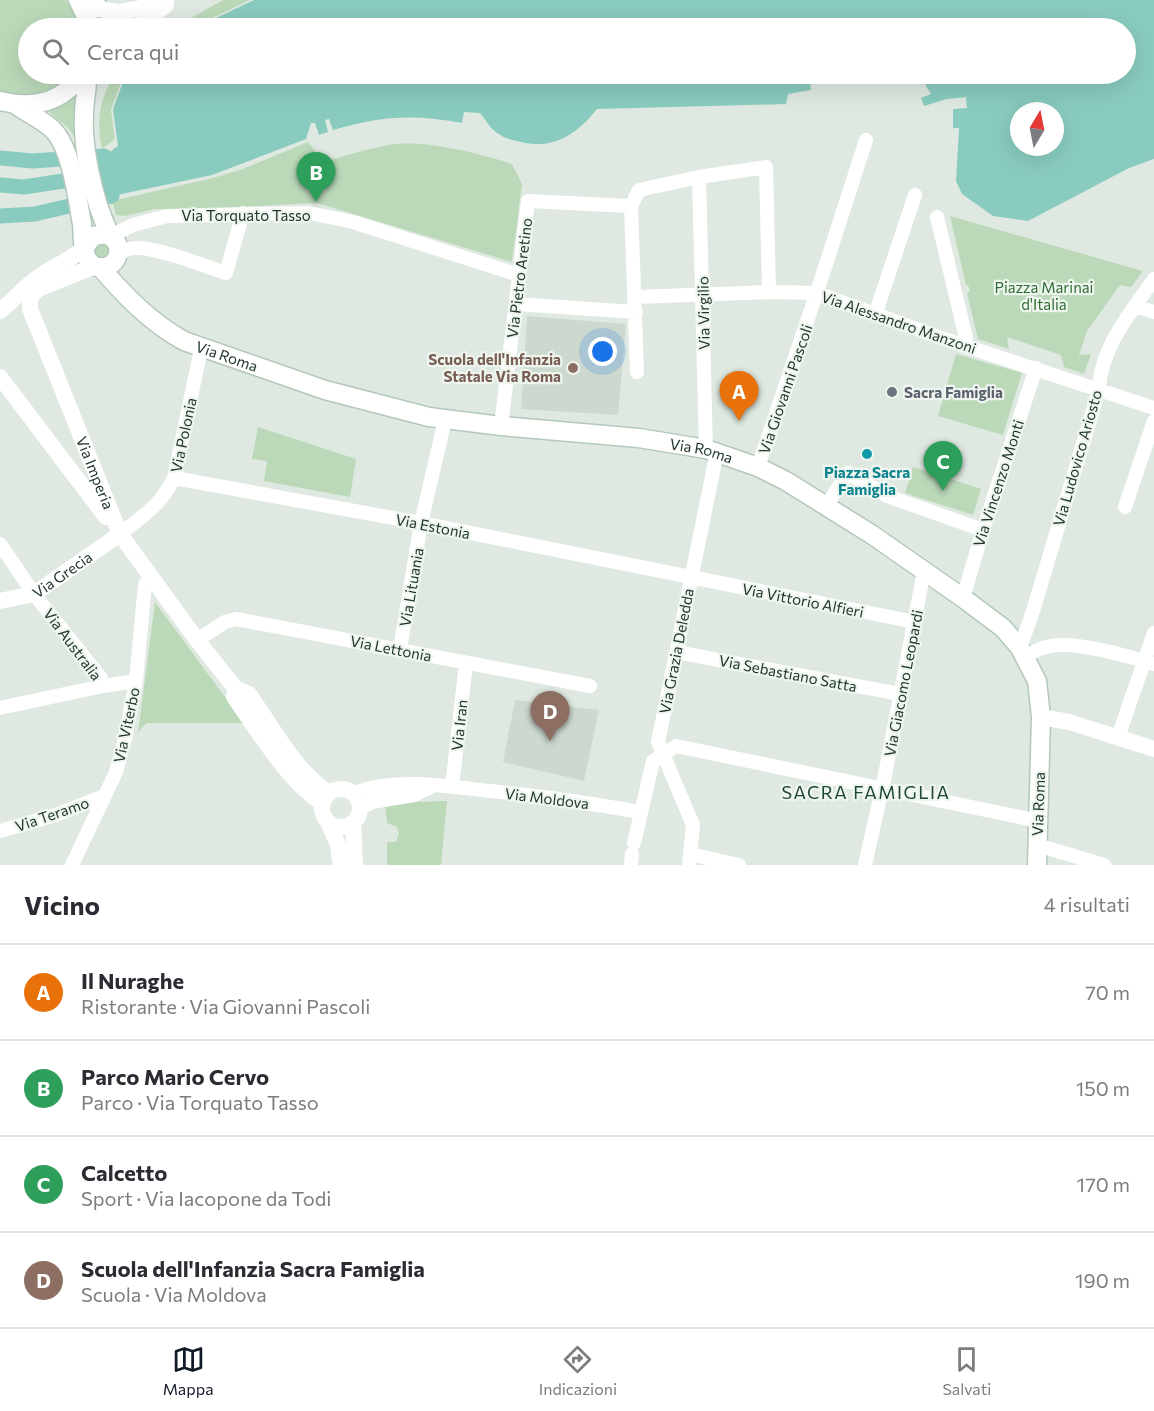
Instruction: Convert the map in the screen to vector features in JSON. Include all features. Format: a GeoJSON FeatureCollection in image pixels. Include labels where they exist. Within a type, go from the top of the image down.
{"type":"FeatureCollection","features":[{"type":"Feature","properties":{"kind":"main road"},"geometry":{"type":"LineString","coordinates":[[4,109],[38,104],[58,97],[73,84]]}},
{"type":"Feature","properties":{"kind":"main road"},"geometry":{"type":"LineString","coordinates":[[87,84],[84,116],[86,147],[102,220],[117,243],[128,299]]}},
{"type":"Feature","properties":{"kind":"main road"},"geometry":{"type":"LineString","coordinates":[[86,96],[93,84]]}},
{"type":"Feature","properties":{"kind":"main road"},"geometry":{"type":"LineString","coordinates":[[4,109],[33,118],[50,127],[60,137],[67,150],[80,214],[85,255],[88,261],[97,267],[108,266],[116,261],[118,256]]}},
{"type":"Feature","properties":{"kind":"main road"},"geometry":{"type":"LineString","coordinates":[[85,247],[93,236],[102,233],[111,236]]}},
{"type":"Feature","properties":{"kind":"main road","name":"Via Roma"},"geometry":{"type":"LineString","coordinates":[[97,267],[128,299],[165,331],[201,349],[325,390],[381,406],[445,420],[639,438],[712,450],[786,480],[963,598],[1003,628],[1022,652],[1037,681],[1041,717],[1037,865]]}},
{"type":"Feature","properties":{"kind":"street"},"geometry":{"type":"LineString","coordinates":[[88,4],[119,12],[146,7],[166,0]]}},
{"type":"Feature","properties":{"kind":"street"},"geometry":{"type":"LineString","coordinates":[[149,18],[174,0]]}},
{"type":"Feature","properties":{"kind":"street","name":"Via Giovanni Pascoli"},"geometry":{"type":"LineString","coordinates":[[758,467],[866,140]]}},
{"type":"Feature","properties":{"kind":"street"},"geometry":{"type":"LineString","coordinates":[[637,372],[631,206],[639,190],[699,177],[766,167],[769,292]]}},
{"type":"Feature","properties":{"kind":"street","name":"Via Virgilio"},"geometry":{"type":"LineString","coordinates":[[699,177],[712,450]]}},
{"type":"Feature","properties":{"kind":"street"},"geometry":{"type":"LineString","coordinates":[[875,315],[915,195]]}},
{"type":"Feature","properties":{"kind":"street","name":"Via Pietro Aretino"},"geometry":{"type":"LineString","coordinates":[[501,426],[528,201],[631,206]]}},
{"type":"Feature","properties":{"kind":"street"},"geometry":{"type":"LineString","coordinates":[[118,256],[125,250],[134,248],[150,249],[226,273],[243,213]]}},
{"type":"Feature","properties":{"kind":"street","name":"Via Torquato Tasso"},"geometry":{"type":"LineString","coordinates":[[111,236],[134,225],[167,216],[309,213],[338,218],[519,274]]}},
{"type":"Feature","properties":{"kind":"street"},"geometry":{"type":"LineString","coordinates":[[937,217],[966,338],[964,345]]}},
{"type":"Feature","properties":{"kind":"street"},"geometry":{"type":"LineString","coordinates":[[4,308],[42,274],[76,256],[85,247]]}},
{"type":"Feature","properties":{"kind":"street"},"geometry":{"type":"LineString","coordinates":[[4,308],[21,304],[30,309],[30,297],[38,289],[97,267]]}},
{"type":"Feature","properties":{"kind":"street","name":"Via Ludovico Ariosto"},"geometry":{"type":"LineString","coordinates":[[1022,652],[1099,390],[1102,364],[1112,343],[1154,279]]}},
{"type":"Feature","properties":{"kind":"street","name":"Via Alessandro Manzoni"},"geometry":{"type":"LineString","coordinates":[[635,297],[769,292],[817,294],[1154,408]]}},
{"type":"Feature","properties":{"kind":"street"},"geometry":{"type":"LineString","coordinates":[[516,304],[636,312]]}},
{"type":"Feature","properties":{"kind":"street"},"geometry":{"type":"LineString","coordinates":[[1135,306],[1154,312]]}},
{"type":"Feature","properties":{"kind":"street","name":"Via Imperia"},"geometry":{"type":"LineString","coordinates":[[30,309],[120,534],[197,640],[236,689],[249,694],[301,768],[326,798]]}},
{"type":"Feature","properties":{"kind":"street","name":"Via Polonia"},"geometry":{"type":"LineString","coordinates":[[120,534],[151,511],[164,497],[174,478],[201,349]]}},
{"type":"Feature","properties":{"kind":"street","name":"Via Vincenzo Monti"},"geometry":{"type":"LineString","coordinates":[[963,598],[1036,369]]}},
{"type":"Feature","properties":{"kind":"street"},"geometry":{"type":"LineString","coordinates":[[0,377],[120,534]]}},
{"type":"Feature","properties":{"kind":"street","name":"Via Lituania"},"geometry":{"type":"LineString","coordinates":[[400,649],[421,523],[445,420]]}},
{"type":"Feature","properties":{"kind":"street"},"geometry":{"type":"LineString","coordinates":[[1125,507],[1154,421]]}},
{"type":"Feature","properties":{"kind":"street","name":"Via Grazia Deledda"},"geometry":{"type":"LineString","coordinates":[[689,860],[693,825],[658,742],[691,578],[712,450]]}},
{"type":"Feature","properties":{"kind":"street"},"geometry":{"type":"LineString","coordinates":[[826,506],[848,473],[887,496],[983,530]]}},
{"type":"Feature","properties":{"kind":"street"},"geometry":{"type":"LineString","coordinates":[[81,484],[96,474]]}},
{"type":"Feature","properties":{"kind":"street","name":"Via Estonia"},"geometry":{"type":"LineString","coordinates":[[174,478],[421,523],[691,578]]}},
{"type":"Feature","properties":{"kind":"street","name":"Via Grecia"},"geometry":{"type":"LineString","coordinates":[[0,601],[34,594],[120,534]]}},
{"type":"Feature","properties":{"kind":"street","name":"Via Australia"},"geometry":{"type":"LineString","coordinates":[[0,544],[34,594],[101,678],[103,686]]}},
{"type":"Feature","properties":{"kind":"street","name":"Via Giacomo Leopardi"},"geometry":{"type":"LineString","coordinates":[[865,865],[883,787],[924,571]]}},
{"type":"Feature","properties":{"kind":"street","name":"Via Vittorio Alfieri"},"geometry":{"type":"LineString","coordinates":[[691,578],[915,622]]}},
{"type":"Feature","properties":{"kind":"street","name":"Via Viterbo"},"geometry":{"type":"LineString","coordinates":[[72,865],[116,772],[136,681],[146,584],[152,579]]}},
{"type":"Feature","properties":{"kind":"street","name":"Via Lettonia"},"geometry":{"type":"LineString","coordinates":[[197,640],[225,622],[236,619],[590,686]]}},
{"type":"Feature","properties":{"kind":"street"},"geometry":{"type":"LineString","coordinates":[[1118,737],[1149,662],[1154,633]]}},
{"type":"Feature","properties":{"kind":"street"},"geometry":{"type":"LineString","coordinates":[[1022,652],[1059,645],[1077,646],[1149,662]]}},
{"type":"Feature","properties":{"kind":"street","name":"Via Sebastiano Satta"},"geometry":{"type":"LineString","coordinates":[[676,652],[900,694]]}},
{"type":"Feature","properties":{"kind":"street","name":"Via Iran"},"geometry":{"type":"LineString","coordinates":[[452,787],[466,663]]}},
{"type":"Feature","properties":{"kind":"street"},"geometry":{"type":"LineString","coordinates":[[0,708],[136,681]]}},
{"type":"Feature","properties":{"kind":"street"},"geometry":{"type":"LineString","coordinates":[[1041,717],[1069,722],[1154,748]]}},
{"type":"Feature","properties":{"kind":"street"},"geometry":{"type":"LineString","coordinates":[[632,854],[653,761],[676,746],[1039,821]]}},
{"type":"Feature","properties":{"kind":"street"},"geometry":{"type":"LineString","coordinates":[[328,822],[338,827],[348,826],[356,808],[372,801],[414,795],[435,785],[452,787]]}},
{"type":"Feature","properties":{"kind":"street","name":"Via Moldova"},"geometry":{"type":"LineString","coordinates":[[452,787],[577,800],[640,812]]}},
{"type":"Feature","properties":{"kind":"street"},"geometry":{"type":"LineString","coordinates":[[341,865],[338,845],[322,812],[326,798],[343,789],[356,808],[355,865]]}},
{"type":"Feature","properties":{"kind":"street","name":"Via Teramo"},"geometry":{"type":"LineString","coordinates":[[0,831],[56,815],[104,796]]}},
{"type":"Feature","properties":{"kind":"street"},"geometry":{"type":"LineString","coordinates":[[1037,845],[1104,865]]}},
{"type":"Feature","properties":{"kind":"street"},"geometry":{"type":"LineString","coordinates":[[689,860],[739,865]]}},
{"type":"Feature","properties":{"kind":"shaded area","name":"Scuola dell'Infanzia Statale Via Roma"},"geometry":{"type":"Polygon","coordinates":[[[527,316],[626,324],[618,415],[521,409],[527,316]]]}},
{"type":"Feature","properties":{"kind":"shaded area"},"geometry":{"type":"Polygon","coordinates":[[[515,700],[599,710],[584,781],[503,762],[515,700]]]}},
{"type":"Feature","properties":{"kind":"green space"},"geometry":{"type":"Polygon","coordinates":[[[0,0],[66,0],[77,18],[18,18],[18,84],[59,84],[47,91],[29,96],[0,91],[0,0]]]}},
{"type":"Feature","properties":{"kind":"green space"},"geometry":{"type":"Polygon","coordinates":[[[223,0],[250,0],[212,18],[191,18],[223,0]]]}},
{"type":"Feature","properties":{"kind":"green space"},"geometry":{"type":"Polygon","coordinates":[[[110,84],[120,84],[111,110],[115,139],[102,149],[99,119],[110,84]]]}},
{"type":"Feature","properties":{"kind":"green space"},"geometry":{"type":"Polygon","coordinates":[[[81,89],[76,113],[75,137],[48,111],[69,102],[81,89]]]}},
{"type":"Feature","properties":{"kind":"green space"},"geometry":{"type":"Polygon","coordinates":[[[308,142],[324,162],[372,148],[417,144],[450,148],[512,164],[522,184],[512,262],[317,203],[155,209],[125,216],[116,215],[112,201],[240,170],[308,142]]]}},
{"type":"Feature","properties":{"kind":"green space","name":"Piazza Marinai d'Italia"},"geometry":{"type":"Polygon","coordinates":[[[950,216],[1143,271],[1131,287],[1120,285],[1087,331],[1079,355],[1091,354],[1084,374],[1064,367],[1061,355],[1007,337],[1009,349],[978,339],[967,293],[970,291],[966,285],[950,216]]]}},
{"type":"Feature","properties":{"kind":"green space"},"geometry":{"type":"Polygon","coordinates":[[[98,242],[109,244],[111,253],[103,260],[95,257],[92,248],[98,242]]]}},
{"type":"Feature","properties":{"kind":"green space"},"geometry":{"type":"Polygon","coordinates":[[[956,354],[1022,373],[1003,435],[938,416],[956,354]]]}},
{"type":"Feature","properties":{"kind":"green space"},"geometry":{"type":"Polygon","coordinates":[[[258,427],[356,459],[350,497],[264,481],[267,461],[252,459],[258,427]]]}},
{"type":"Feature","properties":{"kind":"green space"},"geometry":{"type":"Polygon","coordinates":[[[913,467],[981,489],[973,515],[905,493],[913,467]]]}},
{"type":"Feature","properties":{"kind":"green space"},"geometry":{"type":"Polygon","coordinates":[[[155,602],[244,723],[148,723],[138,733],[155,602]]]}},
{"type":"Feature","properties":{"kind":"green space"},"geometry":{"type":"Polygon","coordinates":[[[447,801],[441,865],[387,865],[387,842],[396,842],[399,834],[397,827],[387,823],[385,803],[447,801]]]}},
{"type":"Feature","properties":{"kind":"water"},"geometry":{"type":"Polygon","coordinates":[[[254,0],[1154,0],[1154,159],[1129,168],[1028,221],[993,216],[962,194],[956,181],[959,128],[953,128],[953,109],[967,108],[966,97],[947,99],[924,106],[921,98],[931,94],[925,84],[1136,84],[1136,18],[216,18],[254,0]]]}},
{"type":"Feature","properties":{"kind":"water"},"geometry":{"type":"Polygon","coordinates":[[[122,84],[810,84],[811,90],[788,94],[786,104],[597,109],[573,133],[544,144],[521,142],[504,137],[494,130],[480,113],[464,112],[462,123],[427,118],[397,118],[333,130],[329,119],[325,120],[328,132],[319,135],[315,123],[311,123],[306,139],[212,175],[112,196],[104,156],[118,146],[113,109],[122,84]]]}},
{"type":"Feature","properties":{"kind":"waterway"},"geometry":{"type":"LineString","coordinates":[[0,158],[33,161],[104,156],[112,196],[35,214],[0,216]]}},
{"type":"Feature","properties":{"kind":"waterway"},"geometry":{"type":"LineString","coordinates":[[0,185],[24,187],[83,178]]}},
{"type":"Feature","properties":{"kind":"place","name":"Parco Mario Cervo"},"geometry":{"type":"Point","coordinates":[316,202]}},
{"type":"Feature","properties":{"kind":"place","name":"Scuola dell'Infanzia Statale Via Roma"},"geometry":{"type":"Point","coordinates":[573,368]}},
{"type":"Feature","properties":{"kind":"place","name":"Sacra Famiglia"},"geometry":{"type":"Point","coordinates":[892,392]}},
{"type":"Feature","properties":{"kind":"place","name":"Il Nuraghe"},"geometry":{"type":"Point","coordinates":[739,421]}},
{"type":"Feature","properties":{"kind":"place","name":"Piazza Sacra Famiglia"},"geometry":{"type":"Point","coordinates":[867,454]}},
{"type":"Feature","properties":{"kind":"place","name":"Calcetto"},"geometry":{"type":"Point","coordinates":[943,491]}},
{"type":"Feature","properties":{"kind":"place","name":"Scuola dell'Infanzia Sacra Famiglia"},"geometry":{"type":"Point","coordinates":[550,741]}},
{"type":"Feature","properties":{"kind":"district","name":"SACRA FAMIGLIA"},"geometry":{"type":"Point","coordinates":[866,792]}}]}
